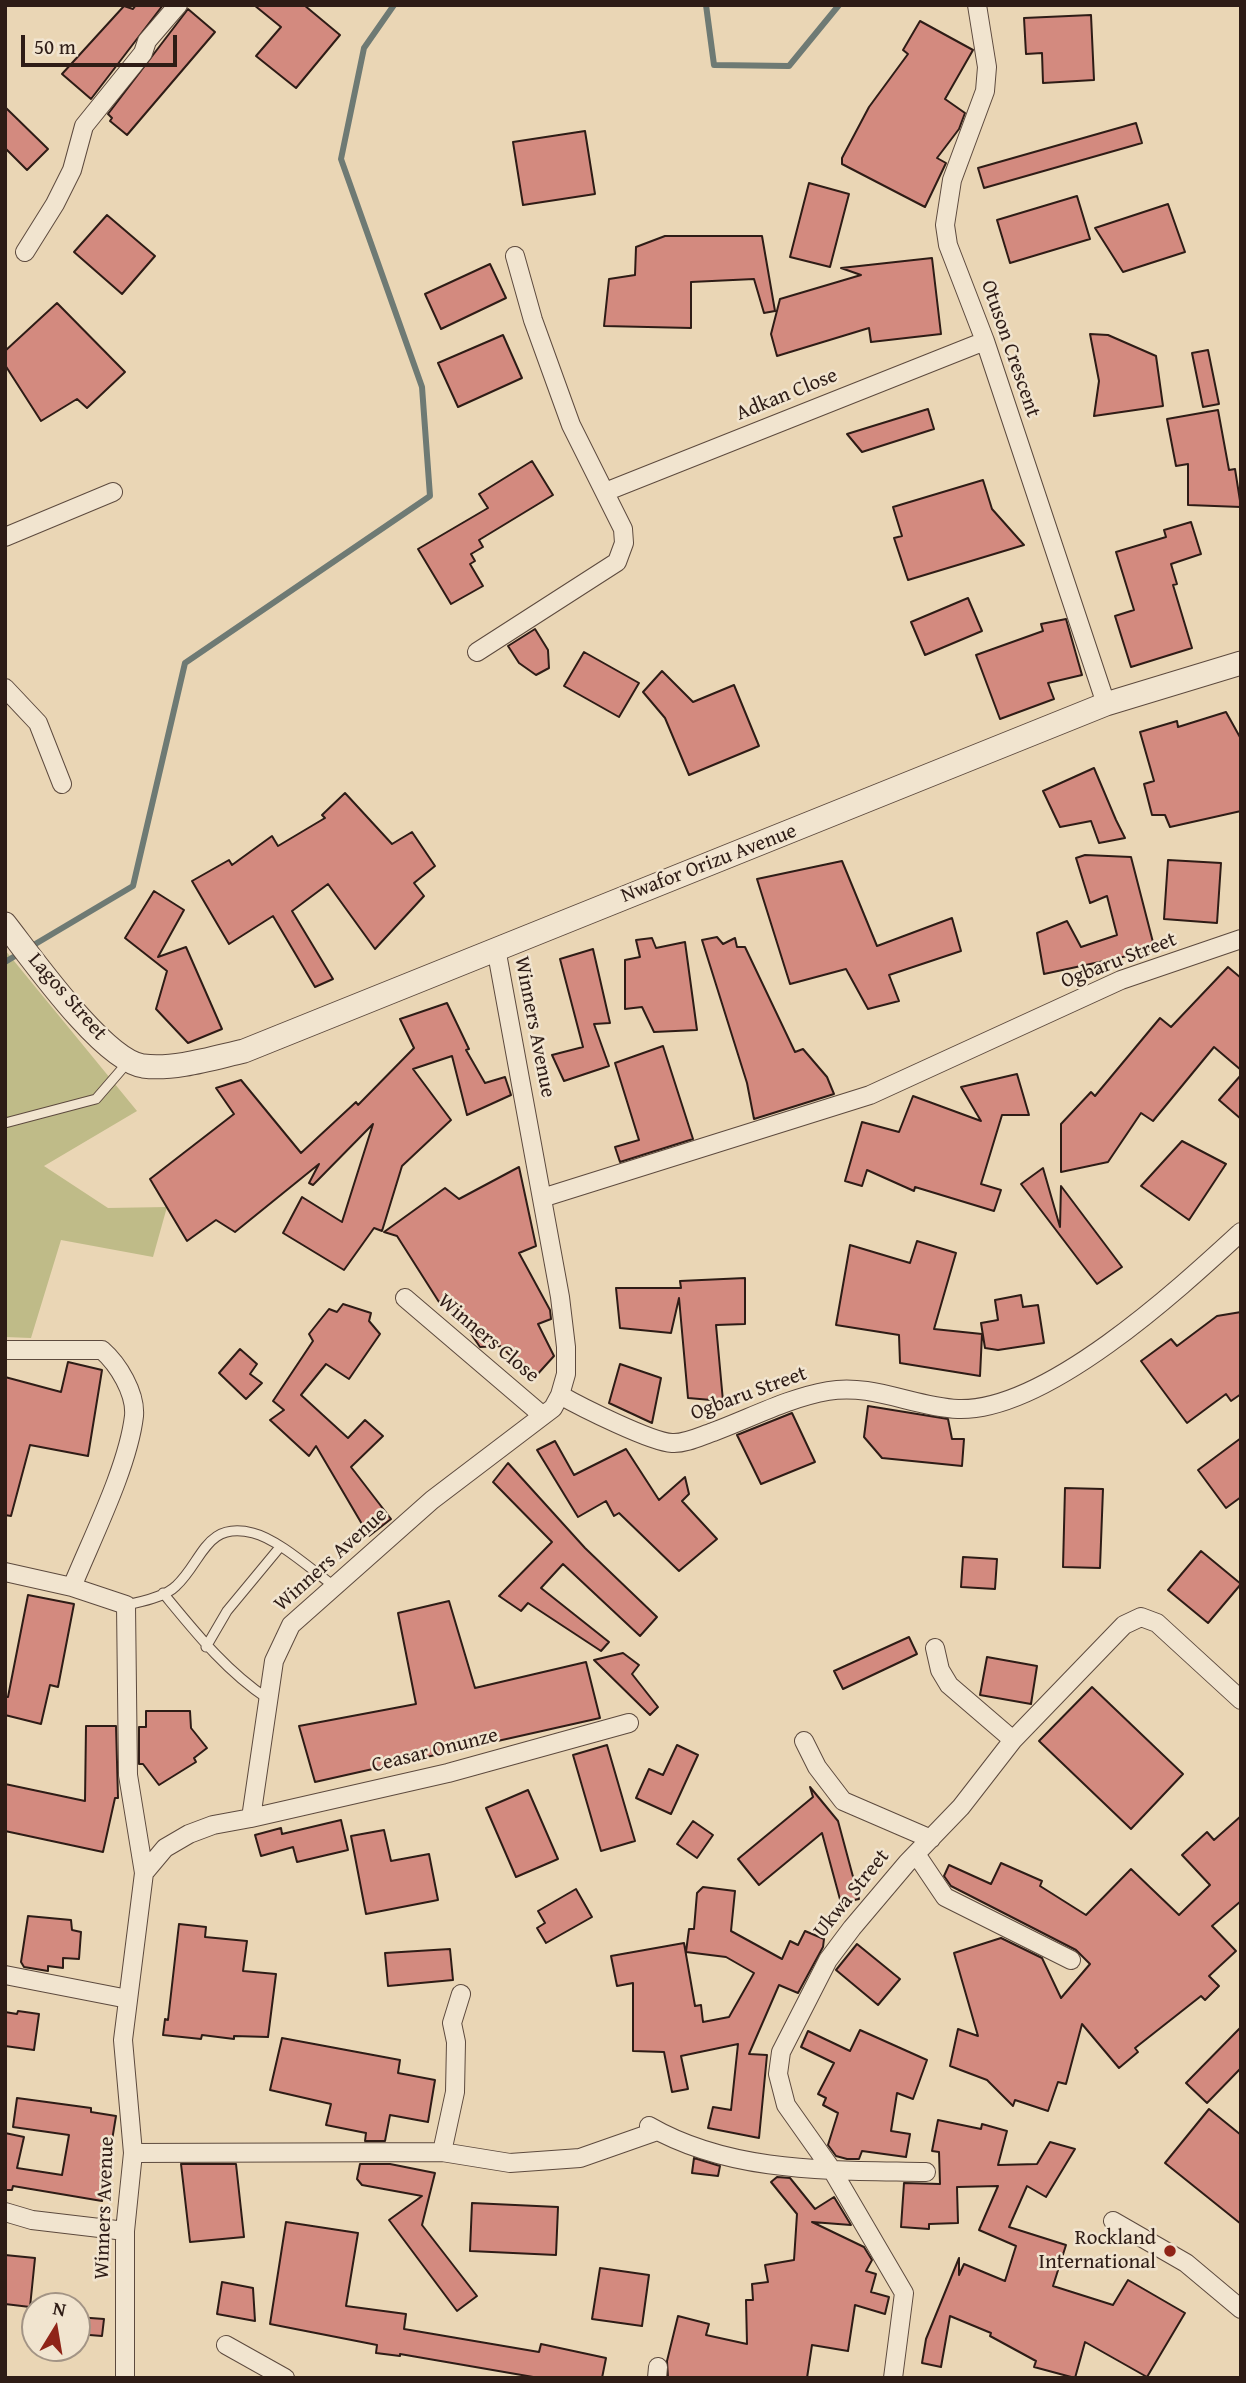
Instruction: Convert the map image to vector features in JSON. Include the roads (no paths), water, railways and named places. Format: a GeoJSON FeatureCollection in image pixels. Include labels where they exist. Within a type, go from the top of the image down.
{"type":"FeatureCollection","features":[{"type":"Feature","properties":{"kind":"street"},"geometry":{"type":"LineString","coordinates":[[25,252],[72,170],[84,126],[143,53],[147,41],[178,5]]}},
{"type":"Feature","properties":{"kind":"street","name":"Otuson Crescent"},"geometry":{"type":"LineString","coordinates":[[977,5],[987,67],[985,91],[952,180],[944,225],[948,245],[985,341],[1106,704]]}},
{"type":"Feature","properties":{"kind":"street"},"geometry":{"type":"LineString","coordinates":[[477,652],[617,562],[624,542],[623,529],[571,425],[533,320],[515,256]]}},
{"type":"Feature","properties":{"kind":"street","name":"Adkan Close"},"geometry":{"type":"LineString","coordinates":[[605,492],[985,341]]}},
{"type":"Feature","properties":{"kind":"street"},"geometry":{"type":"LineString","coordinates":[[5,537],[113,492]]}},
{"type":"Feature","properties":{"kind":"street","name":"Nwafor Orizu Avenue"},"geometry":{"type":"LineString","coordinates":[[178,1063],[244,1051],[496,948],[836,815],[1106,704],[1241,663]]}},
{"type":"Feature","properties":{"kind":"street"},"geometry":{"type":"LineString","coordinates":[[5,688],[38,723],[62,784]]}},
{"type":"Feature","properties":{"kind":"street","name":"Lagos Street"},"geometry":{"type":"LineString","coordinates":[[5,924],[98,1038],[142,1066],[178,1063]]}},
{"type":"Feature","properties":{"kind":"street","name":"Ogbaru Street"},"geometry":{"type":"LineString","coordinates":[[542,1198],[870,1095],[1121,980],[1241,939]]}},
{"type":"Feature","properties":{"kind":"street","name":"Winners Avenue"},"geometry":{"type":"LineString","coordinates":[[251,1818],[268,1699],[281,1641],[291,1625],[432,1500],[553,1408],[566,1374],[566,1347],[542,1198],[496,948]]}},
{"type":"Feature","properties":{"kind":"street","name":"Ogbaru Street"},"geometry":{"type":"LineString","coordinates":[[560,1395],[673,1443],[701,1436],[807,1395],[832,1390],[860,1390],[958,1409],[985,1406],[1043,1384],[1092,1354],[1187,1281],[1241,1232]]}},
{"type":"Feature","properties":{"kind":"street","name":"Winners Close"},"geometry":{"type":"LineString","coordinates":[[405,1297],[542,1415]]}},
{"type":"Feature","properties":{"kind":"street"},"geometry":{"type":"LineString","coordinates":[[5,1350],[102,1350],[115,1362],[131,1400],[134,1414],[120,1468],[72,1587]]}},
{"type":"Feature","properties":{"kind":"street"},"geometry":{"type":"LineString","coordinates":[[5,1573],[72,1587],[126,1605]]}},
{"type":"Feature","properties":{"kind":"street","name":"Winners Avenue"},"geometry":{"type":"LineString","coordinates":[[125,2378],[125,2231],[134,2153],[122,2040],[144,1873],[128,1775],[126,1605]]}},
{"type":"Feature","properties":{"kind":"street","name":"Ukwa Street"},"geometry":{"type":"LineString","coordinates":[[893,2378],[904,2293],[832,2170],[786,2105],[778,2074],[781,2052],[828,1960],[916,1854],[961,1807],[1013,1740],[1124,1625],[1141,1617],[1157,1623],[1241,1700]]}},
{"type":"Feature","properties":{"kind":"street"},"geometry":{"type":"LineString","coordinates":[[935,1648],[940,1670],[949,1685],[1013,1740]]}},
{"type":"Feature","properties":{"kind":"street","name":"Ceasar Onunze"},"geometry":{"type":"LineString","coordinates":[[251,1818],[448,1773],[629,1723]]}},
{"type":"Feature","properties":{"kind":"street"},"geometry":{"type":"LineString","coordinates":[[804,1741],[817,1767],[843,1801],[931,1839]]}},
{"type":"Feature","properties":{"kind":"street"},"geometry":{"type":"LineString","coordinates":[[144,1873],[165,1848],[189,1834],[213,1825],[251,1818]]}},
{"type":"Feature","properties":{"kind":"street"},"geometry":{"type":"LineString","coordinates":[[916,1854],[945,1897],[1071,1960]]}},
{"type":"Feature","properties":{"kind":"street"},"geometry":{"type":"LineString","coordinates":[[5,1975],[128,1999]]}},
{"type":"Feature","properties":{"kind":"street"},"geometry":{"type":"LineString","coordinates":[[442,2152],[455,2092],[456,2042],[452,2023],[461,1994]]}},
{"type":"Feature","properties":{"kind":"street"},"geometry":{"type":"LineString","coordinates":[[134,2153],[442,2152],[510,2163],[580,2158],[653,2128],[671,2139],[728,2157],[791,2168],[926,2172]]}},
{"type":"Feature","properties":{"kind":"street"},"geometry":{"type":"LineString","coordinates":[[5,2212],[32,2220],[125,2231]]}},
{"type":"Feature","properties":{"kind":"street"},"geometry":{"type":"LineString","coordinates":[[1113,2221],[1186,2263],[1241,2309]]}},
{"type":"Feature","properties":{"kind":"street"},"geometry":{"type":"LineString","coordinates":[[226,2345],[285,2378]]}},
{"type":"Feature","properties":{"kind":"lane"},"geometry":{"type":"LineString","coordinates":[[5,1123],[96,1099],[129,1060]]}},
{"type":"Feature","properties":{"kind":"lane"},"geometry":{"type":"LineString","coordinates":[[126,1605],[175,1587],[208,1542],[228,1530],[255,1533],[334,1586]]}},
{"type":"Feature","properties":{"kind":"lane"},"geometry":{"type":"LineString","coordinates":[[206,1647],[227,1611],[280,1548]]}},
{"type":"Feature","properties":{"kind":"lane"},"geometry":{"type":"LineString","coordinates":[[163,1593],[206,1647],[238,1679],[268,1699]]}},
{"type":"Feature","properties":{"kind":"waterway"},"geometry":{"type":"LineString","coordinates":[[5,962],[133,886],[185,663],[430,496],[422,387],[341,159],[364,48],[394,5]]}},
{"type":"Feature","properties":{"kind":"waterway"},"geometry":{"type":"LineString","coordinates":[[706,5],[714,65],[789,66],[839,5]]}},
{"type":"Feature","properties":{"kind":"place","name":"Rockland International"},"geometry":{"type":"Point","coordinates":[1170,2251]}}]}
